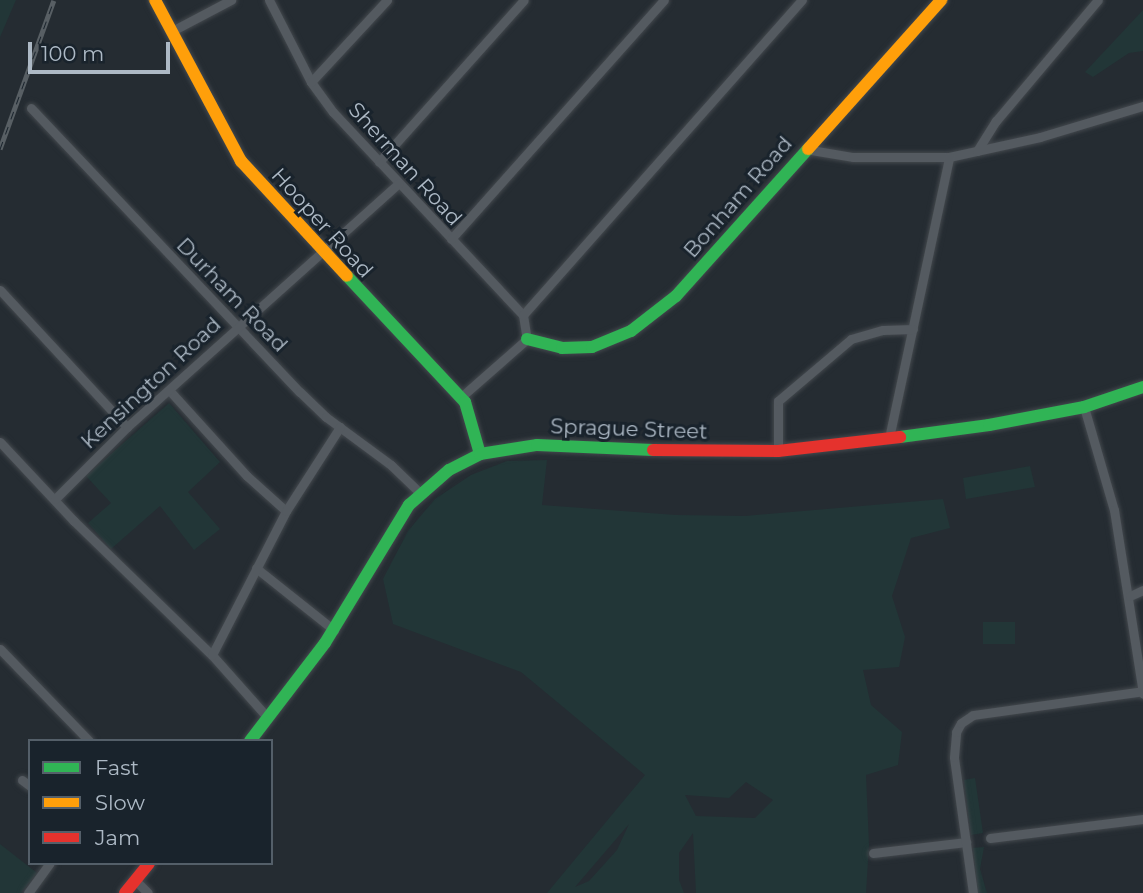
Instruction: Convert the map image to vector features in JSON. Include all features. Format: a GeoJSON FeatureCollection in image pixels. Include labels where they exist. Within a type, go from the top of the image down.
{"type":"FeatureCollection","features":[{"type":"Feature","properties":{"kind":"street","name":"Hooper Road"},"geometry":{"type":"LineString","coordinates":[[155,0],[241,161],[446,386],[461,397],[469,410],[480,454]]}},
{"type":"Feature","properties":{"kind":"street"},"geometry":{"type":"LineString","coordinates":[[172,32],[232,0]]}},
{"type":"Feature","properties":{"kind":"street","name":"Sherman Road"},"geometry":{"type":"LineString","coordinates":[[269,0],[311,82],[379,162],[523,315]]}},
{"type":"Feature","properties":{"kind":"street"},"geometry":{"type":"LineString","coordinates":[[311,82],[387,0]]}},
{"type":"Feature","properties":{"kind":"street"},"geometry":{"type":"LineString","coordinates":[[379,162],[524,0]]}},
{"type":"Feature","properties":{"kind":"street"},"geometry":{"type":"LineString","coordinates":[[451,239],[664,0]]}},
{"type":"Feature","properties":{"kind":"street"},"geometry":{"type":"LineString","coordinates":[[461,397],[527,339],[523,315],[802,0]]}},
{"type":"Feature","properties":{"kind":"street"},"geometry":{"type":"LineString","coordinates":[[978,151],[996,121],[1098,0]]}},
{"type":"Feature","properties":{"kind":"street","name":"Bonham Road"},"geometry":{"type":"LineString","coordinates":[[527,339],[558,348],[579,349],[604,344],[631,331],[676,296],[934,2]]}},
{"type":"Feature","properties":{"kind":"street"},"geometry":{"type":"LineString","coordinates":[[805,149],[853,157],[949,158],[1040,137],[1143,106]]}},
{"type":"Feature","properties":{"kind":"street","name":"Durham Road"},"geometry":{"type":"LineString","coordinates":[[31,108],[300,392],[341,428],[391,465],[420,494]]}},
{"type":"Feature","properties":{"kind":"street"},"geometry":{"type":"LineString","coordinates":[[889,438],[949,158]]}},
{"type":"Feature","properties":{"kind":"street","name":"Kensington Road"},"geometry":{"type":"LineString","coordinates":[[55,499],[127,427],[399,183]]}},
{"type":"Feature","properties":{"kind":"street"},"geometry":{"type":"LineString","coordinates":[[0,290],[127,427]]}},
{"type":"Feature","properties":{"kind":"street"},"geometry":{"type":"LineString","coordinates":[[778,451],[778,401],[851,340],[883,330],[913,329]]}},
{"type":"Feature","properties":{"kind":"street","name":"Sprague Street"},"geometry":{"type":"LineString","coordinates":[[252,739],[334,629],[409,505],[449,470],[480,454],[537,445],[689,452],[778,451],[989,425],[1084,407],[1143,387]]}},
{"type":"Feature","properties":{"kind":"street"},"geometry":{"type":"LineString","coordinates":[[169,390],[247,476],[286,511]]}},
{"type":"Feature","properties":{"kind":"street"},"geometry":{"type":"LineString","coordinates":[[973,893],[954,757],[956,732],[961,723],[973,715],[1143,692],[1130,596],[1114,510],[1084,407]]}},
{"type":"Feature","properties":{"kind":"street"},"geometry":{"type":"LineString","coordinates":[[212,655],[286,511],[341,428]]}},
{"type":"Feature","properties":{"kind":"street"},"geometry":{"type":"LineString","coordinates":[[0,442],[212,655],[268,718]]}},
{"type":"Feature","properties":{"kind":"street"},"geometry":{"type":"LineString","coordinates":[[256,568],[334,629]]}},
{"type":"Feature","properties":{"kind":"street"},"geometry":{"type":"LineString","coordinates":[[1130,596],[1143,590]]}},
{"type":"Feature","properties":{"kind":"street"},"geometry":{"type":"LineString","coordinates":[[0,649],[87,739]]}},
{"type":"Feature","properties":{"kind":"street"},"geometry":{"type":"LineString","coordinates":[[990,838],[1143,819]]}},
{"type":"Feature","properties":{"kind":"street"},"geometry":{"type":"LineString","coordinates":[[873,853],[966,842]]}},
{"type":"Feature","properties":{"kind":"street"},"geometry":{"type":"LineString","coordinates":[[28,893],[49,865]]}},
{"type":"Feature","properties":{"kind":"street"},"geometry":{"type":"LineString","coordinates":[[125,893],[147,865]]}},
{"type":"Feature","properties":{"kind":"street"},"geometry":{"type":"LineString","coordinates":[[135,880],[148,893]]}},
{"type":"Feature","properties":{"kind":"green space"},"geometry":{"type":"Polygon","coordinates":[[[0,0],[16,0],[0,37],[0,0]]]}},
{"type":"Feature","properties":{"kind":"green space"},"geometry":{"type":"Polygon","coordinates":[[[1143,10],[1143,51],[1129,53],[1093,77],[1085,72],[1143,10]]]}},
{"type":"Feature","properties":{"kind":"green space"},"geometry":{"type":"Polygon","coordinates":[[[169,403],[220,462],[188,492],[220,529],[194,550],[160,506],[111,549],[88,523],[111,503],[86,476],[169,403]]]}},
{"type":"Feature","properties":{"kind":"green space"},"geometry":{"type":"Polygon","coordinates":[[[547,460],[542,505],[676,515],[745,516],[943,499],[950,528],[911,538],[892,596],[905,637],[899,667],[863,670],[871,705],[902,732],[898,765],[866,775],[869,845],[866,893],[696,893],[693,833],[679,853],[679,880],[684,893],[547,893],[645,775],[521,672],[393,624],[383,579],[408,531],[435,499],[471,475],[507,461],[547,460]],[[746,782],[729,798],[685,795],[696,816],[755,818],[773,800],[746,782]],[[629,824],[575,887],[589,881],[617,850],[629,824]]]}},
{"type":"Feature","properties":{"kind":"green space"},"geometry":{"type":"Polygon","coordinates":[[[1030,466],[1035,487],[966,499],[963,478],[1030,466]]]}},
{"type":"Feature","properties":{"kind":"green space"},"geometry":{"type":"Polygon","coordinates":[[[983,622],[1015,622],[1015,644],[983,644],[983,622]]]}},
{"type":"Feature","properties":{"kind":"green space"},"geometry":{"type":"Polygon","coordinates":[[[975,778],[983,833],[971,835],[964,780],[975,778]]]}},
{"type":"Feature","properties":{"kind":"green space"},"geometry":{"type":"Polygon","coordinates":[[[0,844],[37,873],[21,893],[0,893],[0,844]]]}},
{"type":"Feature","properties":{"kind":"green space"},"geometry":{"type":"Polygon","coordinates":[[[984,847],[980,869],[987,893],[978,893],[973,848],[984,847]]]}},
{"type":"Feature","properties":{"kind":"railway"},"geometry":{"type":"LineString","coordinates":[[0,149],[54,0]]}},
{"type":"Feature","properties":{"kind":"traffic: fast"},"geometry":{"type":"LineString","coordinates":[[527,339],[562,348],[592,347],[631,331],[676,296],[808,149]]}},
{"type":"Feature","properties":{"kind":"traffic: fast"},"geometry":{"type":"LineString","coordinates":[[347,276],[465,402],[480,454]]}},
{"type":"Feature","properties":{"kind":"traffic: fast"},"geometry":{"type":"LineString","coordinates":[[900,437],[989,425],[1084,407],[1143,387]]}},
{"type":"Feature","properties":{"kind":"traffic: fast"},"geometry":{"type":"LineString","coordinates":[[252,739],[325,643],[409,505],[449,470],[480,454],[537,445],[653,450]]}},
{"type":"Feature","properties":{"kind":"traffic: slow"},"geometry":{"type":"LineString","coordinates":[[155,0],[241,161],[347,276]]}},
{"type":"Feature","properties":{"kind":"traffic: slow"},"geometry":{"type":"LineString","coordinates":[[808,149],[941,0]]}},
{"type":"Feature","properties":{"kind":"traffic: jam"},"geometry":{"type":"LineString","coordinates":[[653,450],[778,451],[900,437]]}},
{"type":"Feature","properties":{"kind":"traffic: jam"},"geometry":{"type":"LineString","coordinates":[[125,893],[147,865]]}}]}
